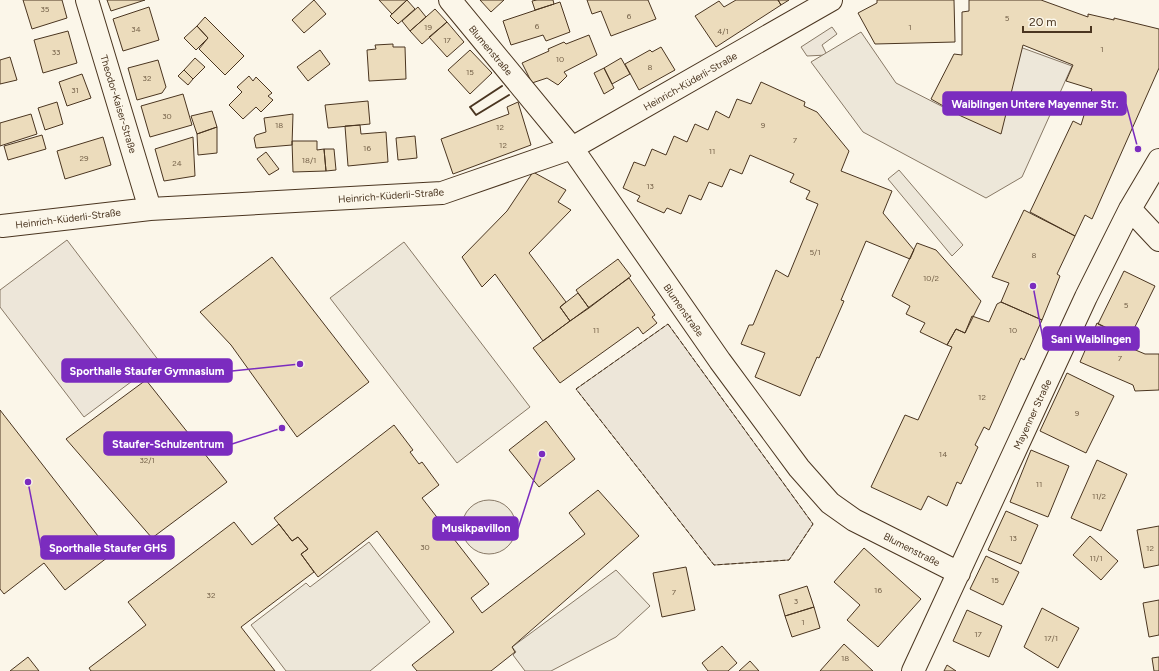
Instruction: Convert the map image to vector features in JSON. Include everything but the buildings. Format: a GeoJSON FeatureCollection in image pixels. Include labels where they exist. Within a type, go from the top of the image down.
{"type":"FeatureCollection","features":[{"type":"Feature","properties":{"kind":"street","name":"Theodor-Kaiser-Straße"},"geometry":{"type":"LineString","coordinates":[[87,0],[150,209]]}},
{"type":"Feature","properties":{"kind":"street","name":"Blumenstraße"},"geometry":{"type":"LineString","coordinates":[[450,0],[572,148],[720,361],[799,468],[830,503],[854,520],[959,573]]}},
{"type":"Feature","properties":{"kind":"street","name":"Heinrich-Küderli-Straße"},"geometry":{"type":"LineString","coordinates":[[2,226],[150,209],[442,193],[572,148],[831,0]]}},
{"type":"Feature","properties":{"kind":"street","name":"Mayenner Straße"},"geometry":{"type":"LineString","coordinates":[[913,671],[1086,297],[1130,209],[1159,160]]}},
{"type":"Feature","properties":{"kind":"street"},"geometry":{"type":"LineString","coordinates":[[1130,209],[1159,240]]}},
{"type":"Feature","properties":{"kind":"shaded area"},"geometry":{"type":"Polygon","coordinates":[[[832,27],[837,34],[822,45],[827,55],[807,56],[801,47],[832,27]]]}},
{"type":"Feature","properties":{"kind":"shaded area"},"geometry":{"type":"Polygon","coordinates":[[[965,27],[1072,66],[1022,177],[986,198],[863,132],[811,62],[861,32],[896,83],[953,112],[965,55],[965,27]]]}},
{"type":"Feature","properties":{"kind":"shaded area"},"geometry":{"type":"Polygon","coordinates":[[[899,170],[963,245],[952,256],[888,179],[899,170]]]}},
{"type":"Feature","properties":{"kind":"shaded area"},"geometry":{"type":"Polygon","coordinates":[[[67,240],[159,361],[84,417],[0,307],[0,290],[67,240]]]}},
{"type":"Feature","properties":{"kind":"shaded area"},"geometry":{"type":"Polygon","coordinates":[[[404,242],[530,407],[457,463],[330,298],[404,242]]]}},
{"type":"Feature","properties":{"kind":"shaded area"},"geometry":{"type":"Polygon","coordinates":[[[668,324],[813,524],[789,560],[714,565],[576,389],[668,324]]]}},
{"type":"Feature","properties":{"kind":"shaded area"},"geometry":{"type":"Polygon","coordinates":[[[489,500],[499,502],[508,508],[514,517],[516,527],[514,537],[508,546],[499,552],[489,554],[479,552],[470,546],[464,537],[462,527],[464,517],[470,508],[479,502],[489,500]]]}},
{"type":"Feature","properties":{"kind":"shaded area"},"geometry":{"type":"Polygon","coordinates":[[[369,542],[430,622],[370,671],[286,671],[251,625],[306,583],[310,587],[369,542]]]}},
{"type":"Feature","properties":{"kind":"shaded area"},"geometry":{"type":"Polygon","coordinates":[[[616,570],[650,606],[616,637],[551,671],[525,671],[513,655],[516,652],[512,647],[616,570]]]}},
{"type":"Feature","properties":{"kind":"fence"},"geometry":{"type":"LineString","coordinates":[[668,324],[813,524],[789,560],[714,565],[576,389],[668,324]]}},
{"type":"Feature","properties":{"kind":"wall"},"geometry":{"type":"LineString","coordinates":[[502,86],[470,107],[476,115],[509,95]]}},
{"type":"Feature","properties":{"kind":"place","name":"Waiblingen Untere Mayenner Str."},"geometry":{"type":"Point","coordinates":[1138,149]}},
{"type":"Feature","properties":{"kind":"place","name":"Sani Waiblingen"},"geometry":{"type":"Point","coordinates":[1033,286]}},
{"type":"Feature","properties":{"kind":"place","name":"Sporthalle Staufer Gymnasium"},"geometry":{"type":"Point","coordinates":[300,364]}},
{"type":"Feature","properties":{"kind":"place","name":"Staufer-Schulzentrum"},"geometry":{"type":"Point","coordinates":[282,428]}},
{"type":"Feature","properties":{"kind":"place","name":"Musikpavillon"},"geometry":{"type":"Point","coordinates":[542,454]}},
{"type":"Feature","properties":{"kind":"place","name":"Sporthalle Staufer GHS"},"geometry":{"type":"Point","coordinates":[28,482]}}]}
